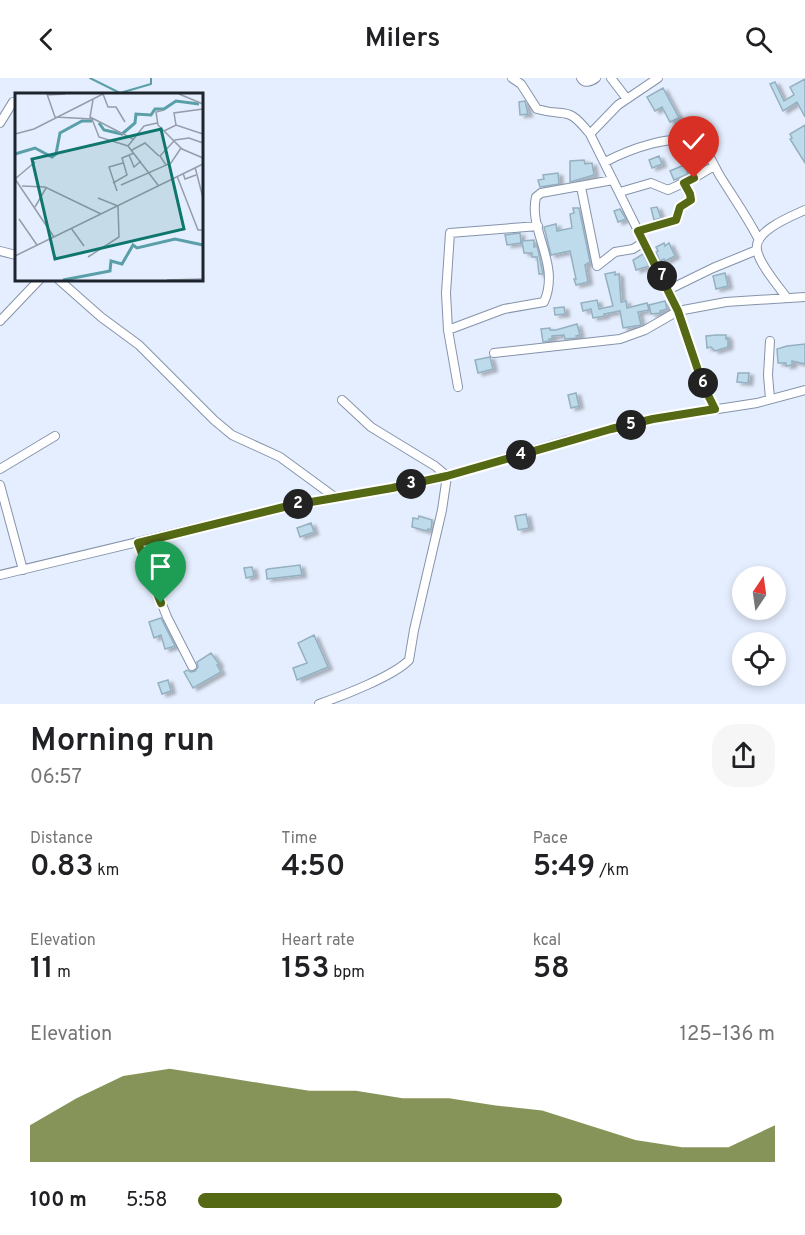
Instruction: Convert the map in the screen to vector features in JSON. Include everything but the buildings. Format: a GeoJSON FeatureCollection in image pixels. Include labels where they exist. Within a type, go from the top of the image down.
{"type":"FeatureCollection","features":[{"type":"Feature","properties":{"kind":"street"},"geometry":{"type":"LineString","coordinates":[[512,78],[521,84],[537,109],[562,111],[573,115],[590,134],[678,311],[703,385],[715,409]]}},
{"type":"Feature","properties":{"kind":"street"},"geometry":{"type":"LineString","coordinates":[[581,78],[584,82],[589,82],[596,78]]}},
{"type":"Feature","properties":{"kind":"street"},"geometry":{"type":"LineString","coordinates":[[611,78],[627,99]]}},
{"type":"Feature","properties":{"kind":"street"},"geometry":{"type":"LineString","coordinates":[[590,134],[610,112],[658,78]]}},
{"type":"Feature","properties":{"kind":"street"},"geometry":{"type":"LineString","coordinates":[[0,123],[13,102]]}},
{"type":"Feature","properties":{"kind":"street"},"geometry":{"type":"LineString","coordinates":[[605,162],[643,146],[687,141],[701,146],[759,240]]}},
{"type":"Feature","properties":{"kind":"street"},"geometry":{"type":"LineString","coordinates":[[620,192],[651,183],[668,189],[714,166]]}},
{"type":"Feature","properties":{"kind":"street"},"geometry":{"type":"LineString","coordinates":[[448,330],[504,309],[544,302],[550,278],[538,226],[535,201],[538,194],[613,180]]}},
{"type":"Feature","properties":{"kind":"street"},"geometry":{"type":"LineString","coordinates":[[638,231],[677,219],[680,207],[691,200],[684,183]]}},
{"type":"Feature","properties":{"kind":"street"},"geometry":{"type":"LineString","coordinates":[[581,187],[597,266],[615,252],[633,249],[644,242]]}},
{"type":"Feature","properties":{"kind":"street"},"geometry":{"type":"LineString","coordinates":[[787,298],[757,250],[759,240],[768,230],[805,210]]}},
{"type":"Feature","properties":{"kind":"street"},"geometry":{"type":"LineString","coordinates":[[458,387],[448,330],[446,293],[450,233],[538,226]]}},
{"type":"Feature","properties":{"kind":"street"},"geometry":{"type":"LineString","coordinates":[[668,290],[757,250]]}},
{"type":"Feature","properties":{"kind":"street"},"geometry":{"type":"LineString","coordinates":[[0,251],[15,255]]}},
{"type":"Feature","properties":{"kind":"street"},"geometry":{"type":"LineString","coordinates":[[0,321],[39,280]]}},
{"type":"Feature","properties":{"kind":"street"},"geometry":{"type":"LineString","coordinates":[[59,280],[101,317],[139,345],[232,435],[280,458],[336,498]]}},
{"type":"Feature","properties":{"kind":"street"},"geometry":{"type":"LineString","coordinates":[[494,353],[620,339],[645,330],[678,311],[726,302],[805,297]]}},
{"type":"Feature","properties":{"kind":"street"},"geometry":{"type":"LineString","coordinates":[[770,341],[768,375],[770,399]]}},
{"type":"Feature","properties":{"kind":"street"},"geometry":{"type":"LineString","coordinates":[[0,575],[288,506],[447,476],[653,419],[770,399],[805,390]]}},
{"type":"Feature","properties":{"kind":"street"},"geometry":{"type":"LineString","coordinates":[[342,400],[371,427],[435,466],[447,476]]}},
{"type":"Feature","properties":{"kind":"street"},"geometry":{"type":"LineString","coordinates":[[0,469],[56,436]]}},
{"type":"Feature","properties":{"kind":"street"},"geometry":{"type":"LineString","coordinates":[[319,704],[398,669],[409,660],[442,510],[447,476]]}},
{"type":"Feature","properties":{"kind":"street"},"geometry":{"type":"LineString","coordinates":[[0,485],[23,570]]}},
{"type":"Feature","properties":{"kind":"street"},"geometry":{"type":"LineString","coordinates":[[138,543],[168,617],[192,666]]}},
{"type":"Feature","properties":{"kind":"waterway"},"geometry":{"type":"LineString","coordinates":[[90,78],[120,93],[151,84],[151,78]]}},
{"type":"Feature","properties":{"kind":"route"},"geometry":{"type":"LineString","coordinates":[[161,603],[138,543],[288,506],[447,476],[611,429],[653,419],[715,409],[703,385],[678,311],[638,231],[676,220],[678,209],[682,204],[691,200],[684,183],[694,178]]}}]}
